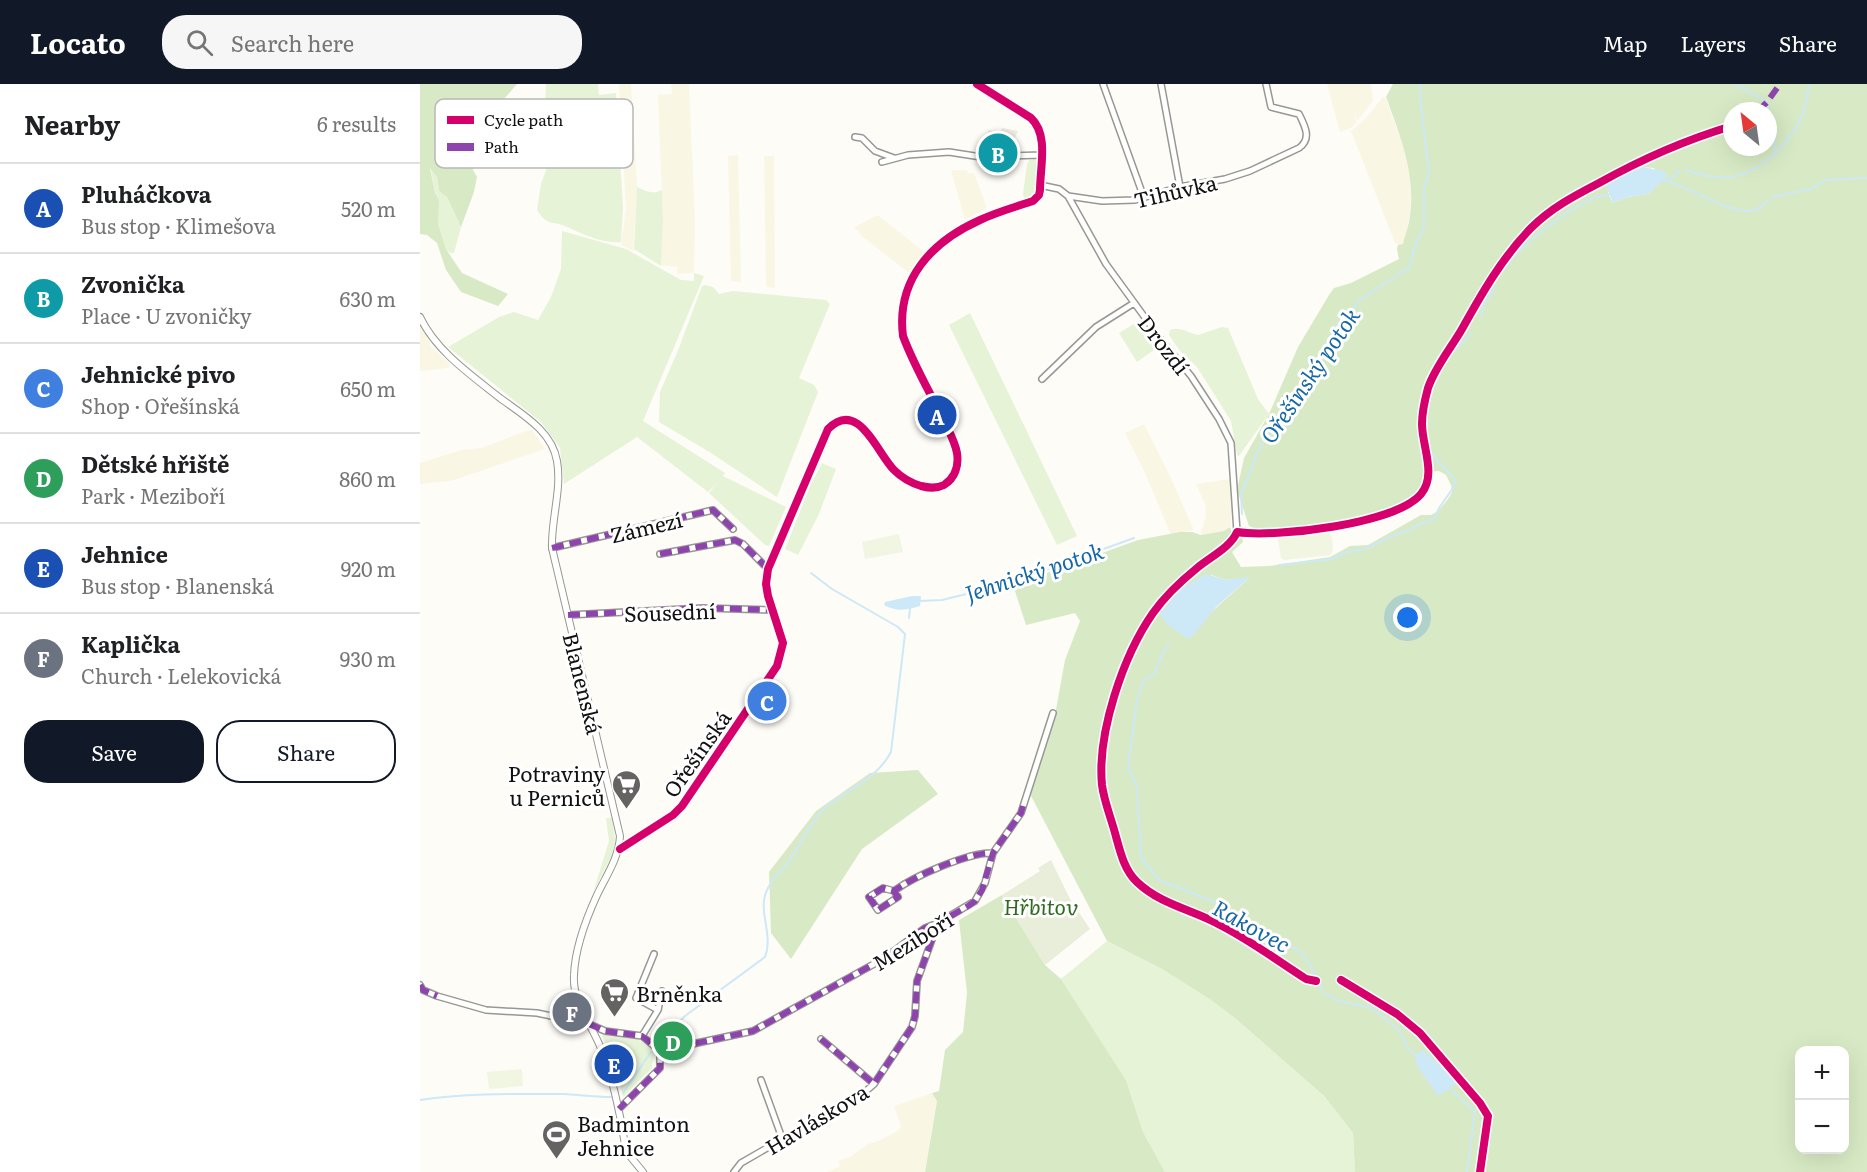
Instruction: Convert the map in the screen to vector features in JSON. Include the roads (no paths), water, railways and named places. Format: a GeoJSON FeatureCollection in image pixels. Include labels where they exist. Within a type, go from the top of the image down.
{"type":"FeatureCollection","features":[{"type":"Feature","properties":{"kind":"street"},"geometry":{"type":"LineString","coordinates":[[977,84],[1034,121],[1038,128],[1042,155],[1040,185],[1059,189],[1068,196]]}},
{"type":"Feature","properties":{"kind":"street"},"geometry":{"type":"LineString","coordinates":[[1103,84],[1144,198]]}},
{"type":"Feature","properties":{"kind":"street"},"geometry":{"type":"LineString","coordinates":[[1161,84],[1180,187]]}},
{"type":"Feature","properties":{"kind":"street","name":"Tihůvka"},"geometry":{"type":"LineString","coordinates":[[1068,196],[1114,202],[1144,198],[1180,187],[1225,179],[1279,159],[1305,144],[1306,135],[1299,114],[1271,107],[1266,84]]}},
{"type":"Feature","properties":{"kind":"street"},"geometry":{"type":"LineString","coordinates":[[855,137],[862,138],[875,151],[895,159]]}},
{"type":"Feature","properties":{"kind":"street"},"geometry":{"type":"LineString","coordinates":[[882,162],[908,155],[949,152],[981,158],[1042,155]]}},
{"type":"Feature","properties":{"kind":"street","name":"Ořešínská"},"geometry":{"type":"LineString","coordinates":[[620,849],[673,815],[682,806],[773,674],[781,657],[783,643],[766,584],[768,569],[828,429],[839,421],[851,420],[860,425],[892,469],[914,484],[935,488],[950,480],[955,474],[957,465],[955,444],[903,336],[901,319],[905,296],[914,272],[948,239],[978,220],[1033,201],[1039,195],[1040,185]]}},
{"type":"Feature","properties":{"kind":"street","name":"Drozdí"},"geometry":{"type":"LineString","coordinates":[[1068,196],[1106,264],[1191,376],[1231,443],[1237,532]]}},
{"type":"Feature","properties":{"kind":"street"},"geometry":{"type":"LineString","coordinates":[[1042,378],[1096,327],[1134,303]]}},
{"type":"Feature","properties":{"kind":"street","name":"Blanenská"},"geometry":{"type":"LineString","coordinates":[[420,317],[426,331],[441,348],[538,428],[554,450],[559,480],[551,530],[552,548],[617,821],[620,849]]}},
{"type":"Feature","properties":{"kind":"street","name":"Zámezí"},"geometry":{"type":"LineString","coordinates":[[552,548],[713,510],[733,529]]}},
{"type":"Feature","properties":{"kind":"street"},"geometry":{"type":"LineString","coordinates":[[660,554],[735,540],[739,541],[768,569]]}},
{"type":"Feature","properties":{"kind":"street","name":"Sousední"},"geometry":{"type":"LineString","coordinates":[[568,615],[670,609],[773,610]]}},
{"type":"Feature","properties":{"kind":"street","name":"Meziboří"},"geometry":{"type":"LineString","coordinates":[[660,1052],[744,1035],[753,1031],[884,959],[925,928],[975,901],[985,883],[993,853],[1021,813],[1053,713]]}},
{"type":"Feature","properties":{"kind":"street"},"geometry":{"type":"LineString","coordinates":[[620,849],[587,918],[574,972],[575,994],[607,1064],[619,1109],[625,1145],[629,1155],[643,1172]]}},
{"type":"Feature","properties":{"kind":"street"},"geometry":{"type":"LineString","coordinates":[[894,891],[898,897],[878,910],[869,897],[884,888],[894,891],[917,876],[976,855],[993,853]]}},
{"type":"Feature","properties":{"kind":"street","name":"Havláskova"},"geometry":{"type":"LineString","coordinates":[[734,1172],[741,1163],[866,1091],[874,1084],[912,1027],[917,981],[938,923]]}},
{"type":"Feature","properties":{"kind":"street"},"geometry":{"type":"LineString","coordinates":[[654,954],[636,998],[658,1010]]}},
{"type":"Feature","properties":{"kind":"street"},"geometry":{"type":"LineString","coordinates":[[420,985],[423,990],[437,996],[486,1010],[537,1014],[589,1024],[605,1031],[642,1036],[660,1052],[660,1068],[619,1109]]}},
{"type":"Feature","properties":{"kind":"street"},"geometry":{"type":"LineString","coordinates":[[642,1036],[658,1010],[662,991]]}},
{"type":"Feature","properties":{"kind":"street"},"geometry":{"type":"LineString","coordinates":[[821,1039],[874,1084]]}},
{"type":"Feature","properties":{"kind":"street"},"geometry":{"type":"LineString","coordinates":[[761,1080],[782,1138]]}},
{"type":"Feature","properties":{"kind":"water"},"geometry":{"type":"Polygon","coordinates":[[[1643,167],[1663,171],[1668,176],[1648,194],[1627,197],[1613,203],[1606,186],[1610,180],[1643,167]]]}},
{"type":"Feature","properties":{"kind":"water"},"geometry":{"type":"Polygon","coordinates":[[[1206,574],[1226,580],[1250,577],[1216,607],[1191,638],[1187,638],[1167,624],[1160,612],[1184,587],[1206,574]]]}},
{"type":"Feature","properties":{"kind":"water"},"geometry":{"type":"Polygon","coordinates":[[[921,596],[920,606],[902,610],[884,605],[885,602],[921,596]]]}},
{"type":"Feature","properties":{"kind":"water"},"geometry":{"type":"Polygon","coordinates":[[[1423,1050],[1459,1082],[1438,1096],[1417,1066],[1415,1055],[1423,1050]]]}},
{"type":"Feature","properties":{"kind":"waterway","name":"Ořešínský potok"},"geometry":{"type":"LineString","coordinates":[[1242,514],[1241,494],[1262,442],[1272,433],[1280,414],[1306,386],[1322,350],[1342,317],[1352,311],[1358,301],[1410,267],[1415,245],[1424,227],[1424,188],[1429,173],[1420,98],[1421,84]]}},
{"type":"Feature","properties":{"kind":"waterway","name":"Rakovec"},"geometry":{"type":"LineString","coordinates":[[1685,170],[1712,177],[1733,177],[1753,169],[1776,154],[1767,102],[1735,84]]}},
{"type":"Feature","properties":{"kind":"waterway"},"geometry":{"type":"LineString","coordinates":[[1777,152],[1800,122],[1809,84]]}},
{"type":"Feature","properties":{"kind":"waterway","name":"Rakovec"},"geometry":{"type":"LineString","coordinates":[[1669,181],[1679,171]]}},
{"type":"Feature","properties":{"kind":"waterway"},"geometry":{"type":"LineString","coordinates":[[1772,197],[1811,189],[1826,180],[1867,178]]}},
{"type":"Feature","properties":{"kind":"waterway"},"geometry":{"type":"LineString","coordinates":[[1662,180],[1737,210],[1757,209],[1768,200]]}},
{"type":"Feature","properties":{"kind":"waterway","name":"Rakovec"},"geometry":{"type":"LineString","coordinates":[[1505,269],[1520,250],[1557,220],[1594,198],[1610,194]]}},
{"type":"Feature","properties":{"kind":"waterway","name":"Rakovec"},"geometry":{"type":"LineString","coordinates":[[1482,317],[1483,306],[1495,287]]}},
{"type":"Feature","properties":{"kind":"waterway","name":"Rakovec"},"geometry":{"type":"LineString","coordinates":[[1279,565],[1333,559],[1346,552],[1364,549],[1435,518],[1453,488],[1455,480],[1433,455],[1427,441],[1429,401],[1444,363],[1471,334]]}},
{"type":"Feature","properties":{"kind":"waterway","name":"Jehnický potok"},"geometry":{"type":"LineString","coordinates":[[919,601],[942,600],[1007,584],[1134,538]]}},
{"type":"Feature","properties":{"kind":"waterway","name":"Jehnický potok"},"geometry":{"type":"LineString","coordinates":[[659,1043],[685,1016],[765,957],[768,940],[764,898],[769,886],[789,861],[820,812],[870,777],[891,752],[905,634],[898,627],[832,589],[811,573]]}},
{"type":"Feature","properties":{"kind":"waterway","name":"Jehnický potok"},"geometry":{"type":"LineString","coordinates":[[909,618],[910,609]]}},
{"type":"Feature","properties":{"kind":"waterway","name":"Rakovec"},"geometry":{"type":"LineString","coordinates":[[1169,643],[1155,673],[1144,680],[1137,699],[1128,768],[1137,787],[1141,858],[1159,880],[1217,903],[1230,915],[1263,930],[1277,942],[1299,950],[1309,963],[1323,992],[1339,1001],[1371,1008],[1399,1030],[1408,1048],[1416,1056]]}},
{"type":"Feature","properties":{"kind":"waterway","name":"Jehnický potok"},"geometry":{"type":"LineString","coordinates":[[623,1093],[651,1052]]}},
{"type":"Feature","properties":{"kind":"waterway","name":"Rakovec"},"geometry":{"type":"LineString","coordinates":[[1448,1087],[1475,1112],[1467,1172]]}},
{"type":"Feature","properties":{"kind":"waterway","name":"Jehnický potok"},"geometry":{"type":"LineString","coordinates":[[420,1100],[510,1094],[611,1097]]}},
{"type":"Feature","properties":{"kind":"place","name":"Zvonička"},"geometry":{"type":"Point","coordinates":[998,153]}},
{"type":"Feature","properties":{"kind":"place","name":"Pluháčkova"},"geometry":{"type":"Point","coordinates":[937,415]}},
{"type":"Feature","properties":{"kind":"place","name":"Jehnické pivo"},"geometry":{"type":"Point","coordinates":[767,701]}},
{"type":"Feature","properties":{"kind":"place","name":"Potraviny u Perniců"},"geometry":{"type":"Point","coordinates":[626,810]}},
{"type":"Feature","properties":{"kind":"place","name":"Kaplička"},"geometry":{"type":"Point","coordinates":[572,1012]}},
{"type":"Feature","properties":{"kind":"place","name":"Brněnka"},"geometry":{"type":"Point","coordinates":[615,1018]}},
{"type":"Feature","properties":{"kind":"place","name":"Dětské hřiště"},"geometry":{"type":"Point","coordinates":[673,1041]}},
{"type":"Feature","properties":{"kind":"place","name":"Jehnice"},"geometry":{"type":"Point","coordinates":[614,1064]}},
{"type":"Feature","properties":{"kind":"place","name":"Badminton Jehnice"},"geometry":{"type":"Point","coordinates":[556,1160]}},
{"type":"Feature","properties":{"kind":"park label","name":"Hřbitov"},"geometry":{"type":"Point","coordinates":[1041,905]}}]}
